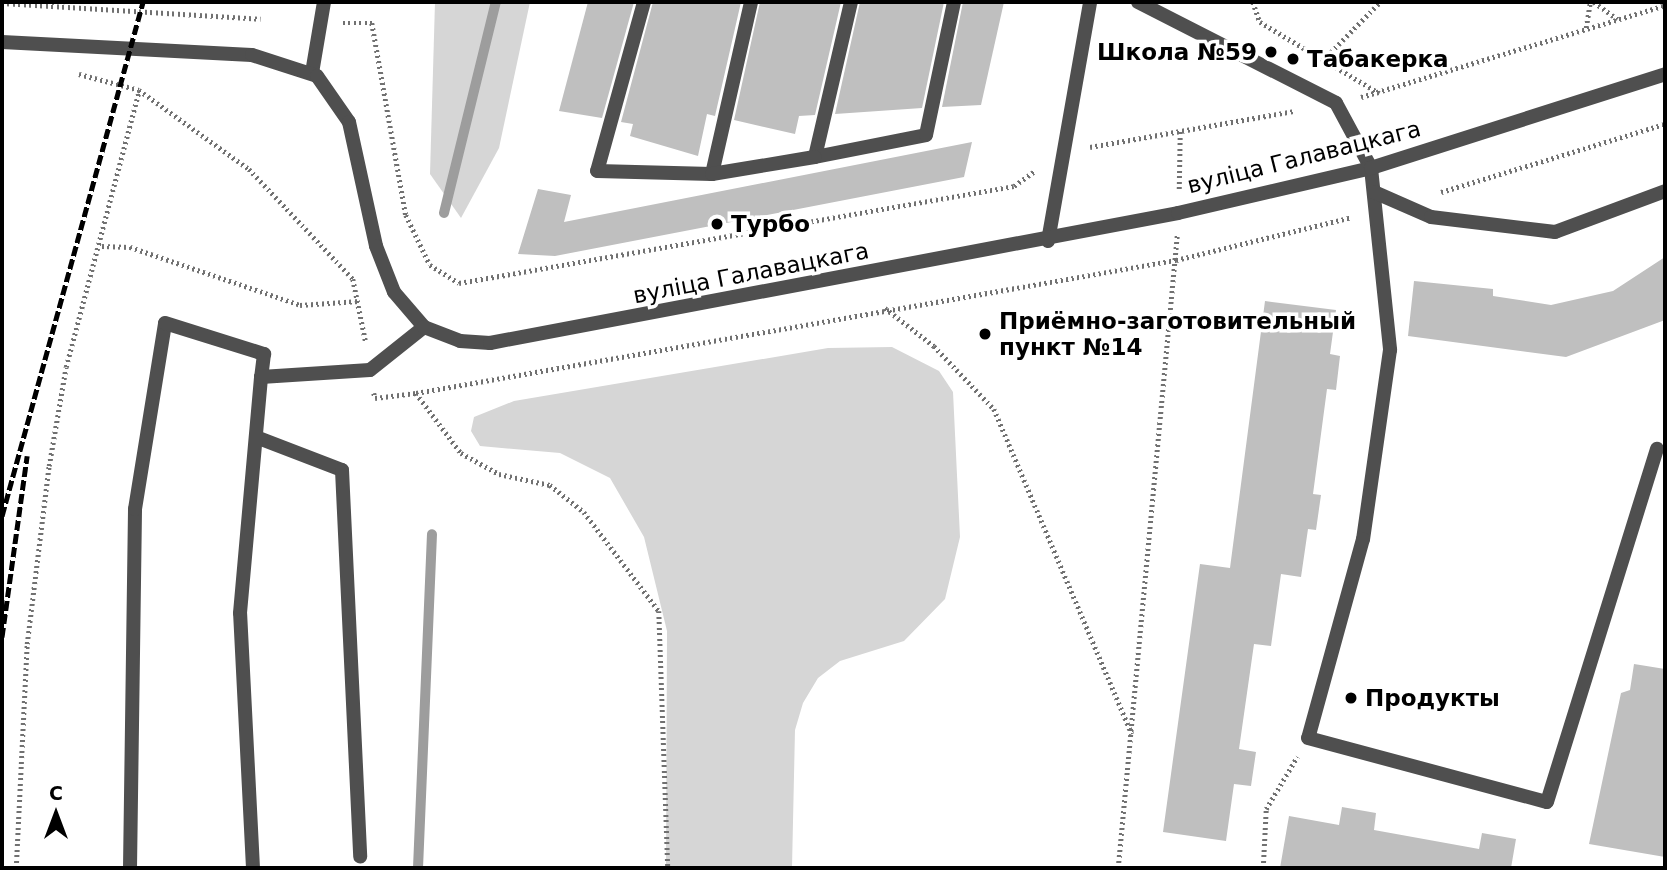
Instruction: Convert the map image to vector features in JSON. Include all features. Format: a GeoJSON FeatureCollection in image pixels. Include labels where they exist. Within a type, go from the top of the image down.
{"type":"FeatureCollection","features":[{"type":"Feature","properties":{"kind":"street"},"geometry":{"type":"LineString","coordinates":[[312,73],[324,2]]}},
{"type":"Feature","properties":{"kind":"street"},"geometry":{"type":"LineString","coordinates":[[644,2],[597,171],[712,174],[926,135],[954,2]]}},
{"type":"Feature","properties":{"kind":"street"},"geometry":{"type":"LineString","coordinates":[[712,174],[751,2]]}},
{"type":"Feature","properties":{"kind":"street"},"geometry":{"type":"LineString","coordinates":[[815,157],[851,2]]}},
{"type":"Feature","properties":{"kind":"street"},"geometry":{"type":"LineString","coordinates":[[1048,241],[1090,2]]}},
{"type":"Feature","properties":{"kind":"street"},"geometry":{"type":"LineString","coordinates":[[1138,2],[1336,103],[1371,168],[1390,350],[1363,539],[1308,738],[1547,802],[1657,449]]}},
{"type":"Feature","properties":{"kind":"street"},"geometry":{"type":"LineString","coordinates":[[2,41],[224,52],[312,73],[349,122],[386,276],[424,327],[370,370],[261,377]]}},
{"type":"Feature","properties":{"kind":"street","name":"вуліца Галавацкага"},"geometry":{"type":"LineString","coordinates":[[424,327],[460,341],[542,336],[1048,241],[1371,168],[1665,74]]}},
{"type":"Feature","properties":{"kind":"street"},"geometry":{"type":"LineString","coordinates":[[1374,192],[1401,204],[1473,226],[1555,232],[1665,191]]}},
{"type":"Feature","properties":{"kind":"street"},"geometry":{"type":"LineString","coordinates":[[131,868],[135,509],[164,323],[264,354],[240,613],[253,868]]}},
{"type":"Feature","properties":{"kind":"street"},"geometry":{"type":"LineString","coordinates":[[256,437],[342,470],[360,857]]}},
{"type":"Feature","properties":{"kind":"path"},"geometry":{"type":"LineString","coordinates":[[1253,2],[1260,22],[1378,93]]}},
{"type":"Feature","properties":{"kind":"path"},"geometry":{"type":"LineString","coordinates":[[1323,60],[1380,2]]}},
{"type":"Feature","properties":{"kind":"path"},"geometry":{"type":"LineString","coordinates":[[1434,2],[1455,2]]}},
{"type":"Feature","properties":{"kind":"path"},"geometry":{"type":"LineString","coordinates":[[1585,29],[1592,2],[1618,19]]}},
{"type":"Feature","properties":{"kind":"path"},"geometry":{"type":"LineString","coordinates":[[2,3],[261,19]]}},
{"type":"Feature","properties":{"kind":"path"},"geometry":{"type":"LineString","coordinates":[[320,23],[372,23],[406,215],[430,265],[459,283]]}},
{"type":"Feature","properties":{"kind":"path"},"geometry":{"type":"LineString","coordinates":[[69,71],[139,90],[249,169],[353,279],[375,398],[416,393],[885,307],[1176,260],[1376,211]]}},
{"type":"Feature","properties":{"kind":"path"},"geometry":{"type":"LineString","coordinates":[[16,868],[27,644],[49,466],[66,367],[102,246],[139,90]]}},
{"type":"Feature","properties":{"kind":"path"},"geometry":{"type":"LineString","coordinates":[[1401,204],[1665,124]]}},
{"type":"Feature","properties":{"kind":"path"},"geometry":{"type":"LineString","coordinates":[[1118,868],[1176,260],[1180,130]]}},
{"type":"Feature","properties":{"kind":"path"},"geometry":{"type":"LineString","coordinates":[[102,246],[130,247],[300,305],[359,300]]}},
{"type":"Feature","properties":{"kind":"path"},"geometry":{"type":"LineString","coordinates":[[885,307],[934,346],[994,409],[1132,735]]}},
{"type":"Feature","properties":{"kind":"path"},"geometry":{"type":"LineString","coordinates":[[416,393],[461,453],[499,474],[550,485],[584,512],[659,611],[668,868]]}},
{"type":"Feature","properties":{"kind":"path"},"geometry":{"type":"LineString","coordinates":[[1263,868],[1266,809],[1308,738]]}},
{"type":"Feature","properties":{"kind":"shaded area"},"geometry":{"type":"Polygon","coordinates":[[[435,2],[530,2],[499,148],[461,218],[430,174],[435,2]]]}},
{"type":"Feature","properties":{"kind":"shaded area"},"geometry":{"type":"Polygon","coordinates":[[[892,347],[939,371],[953,392],[960,537],[945,599],[904,641],[840,661],[818,678],[803,703],[795,730],[792,868],[666,868],[667,631],[644,537],[610,478],[560,453],[480,446],[471,431],[474,417],[514,401],[828,348],[892,347]]]}},
{"type":"Feature","properties":{"kind":"building"},"geometry":{"type":"Polygon","coordinates":[[[588,2],[634,2],[602,118],[559,111],[588,2]]]}},
{"type":"Feature","properties":{"kind":"building"},"geometry":{"type":"Polygon","coordinates":[[[653,2],[741,2],[715,116],[707,114],[698,156],[630,136],[633,124],[621,122],[653,2]]]}},
{"type":"Feature","properties":{"kind":"building"},"geometry":{"type":"Polygon","coordinates":[[[760,2],[841,2],[815,115],[799,116],[795,134],[734,120],[760,2]]]}},
{"type":"Feature","properties":{"kind":"building"},"geometry":{"type":"Polygon","coordinates":[[[860,2],[944,2],[922,108],[835,114],[860,2]]]}},
{"type":"Feature","properties":{"kind":"building"},"geometry":{"type":"Polygon","coordinates":[[[963,2],[1004,2],[981,105],[942,107],[963,2]]]}},
{"type":"Feature","properties":{"kind":"building"},"geometry":{"type":"Polygon","coordinates":[[[972,142],[964,177],[555,256],[518,254],[538,189],[571,195],[564,222],[972,142]]]}},
{"type":"Feature","properties":{"kind":"building"},"geometry":{"type":"Polygon","coordinates":[[[1665,257],[1665,320],[1566,357],[1408,336],[1414,281],[1493,289],[1493,296],[1551,305],[1613,291],[1665,257]]]}},
{"type":"Feature","properties":{"kind":"building"},"geometry":{"type":"Polygon","coordinates":[[[1265,301],[1336,310],[1330,354],[1340,356],[1336,390],[1327,389],[1313,494],[1321,495],[1316,530],[1308,529],[1301,577],[1281,574],[1271,646],[1254,644],[1239,749],[1256,752],[1251,786],[1234,784],[1226,841],[1163,832],[1200,564],[1230,568],[1265,301]]]}},
{"type":"Feature","properties":{"kind":"building"},"geometry":{"type":"Polygon","coordinates":[[[1634,664],[1665,669],[1665,857],[1589,844],[1621,693],[1630,690],[1634,664]]]}},
{"type":"Feature","properties":{"kind":"building"},"geometry":{"type":"Polygon","coordinates":[[[1342,807],[1376,813],[1374,830],[1479,849],[1482,833],[1516,839],[1511,868],[1280,868],[1289,816],[1339,825],[1342,807]]]}},
{"type":"Feature","properties":{"kind":"waterway"},"geometry":{"type":"LineString","coordinates":[[444,213],[496,2]]}},
{"type":"Feature","properties":{"kind":"waterway"},"geometry":{"type":"LineString","coordinates":[[418,868],[432,534]]}},
{"type":"Feature","properties":{"kind":"railway"},"geometry":{"type":"LineString","coordinates":[[2,516],[143,2]]}},
{"type":"Feature","properties":{"kind":"railway"},"geometry":{"type":"LineString","coordinates":[[2,637],[27,456]]}},
{"type":"Feature","properties":{"kind":"place","name":"Школа №59"},"geometry":{"type":"Point","coordinates":[1271,52]}},
{"type":"Feature","properties":{"kind":"place","name":"Табакерка"},"geometry":{"type":"Point","coordinates":[1293,59]}},
{"type":"Feature","properties":{"kind":"place","name":"Турбо"},"geometry":{"type":"Point","coordinates":[717,224]}},
{"type":"Feature","properties":{"kind":"place","name":"Приёмно-заготовительный пункт №14"},"geometry":{"type":"Point","coordinates":[985,334]}},
{"type":"Feature","properties":{"kind":"place","name":"Продукты"},"geometry":{"type":"Point","coordinates":[1351,698]}}]}
